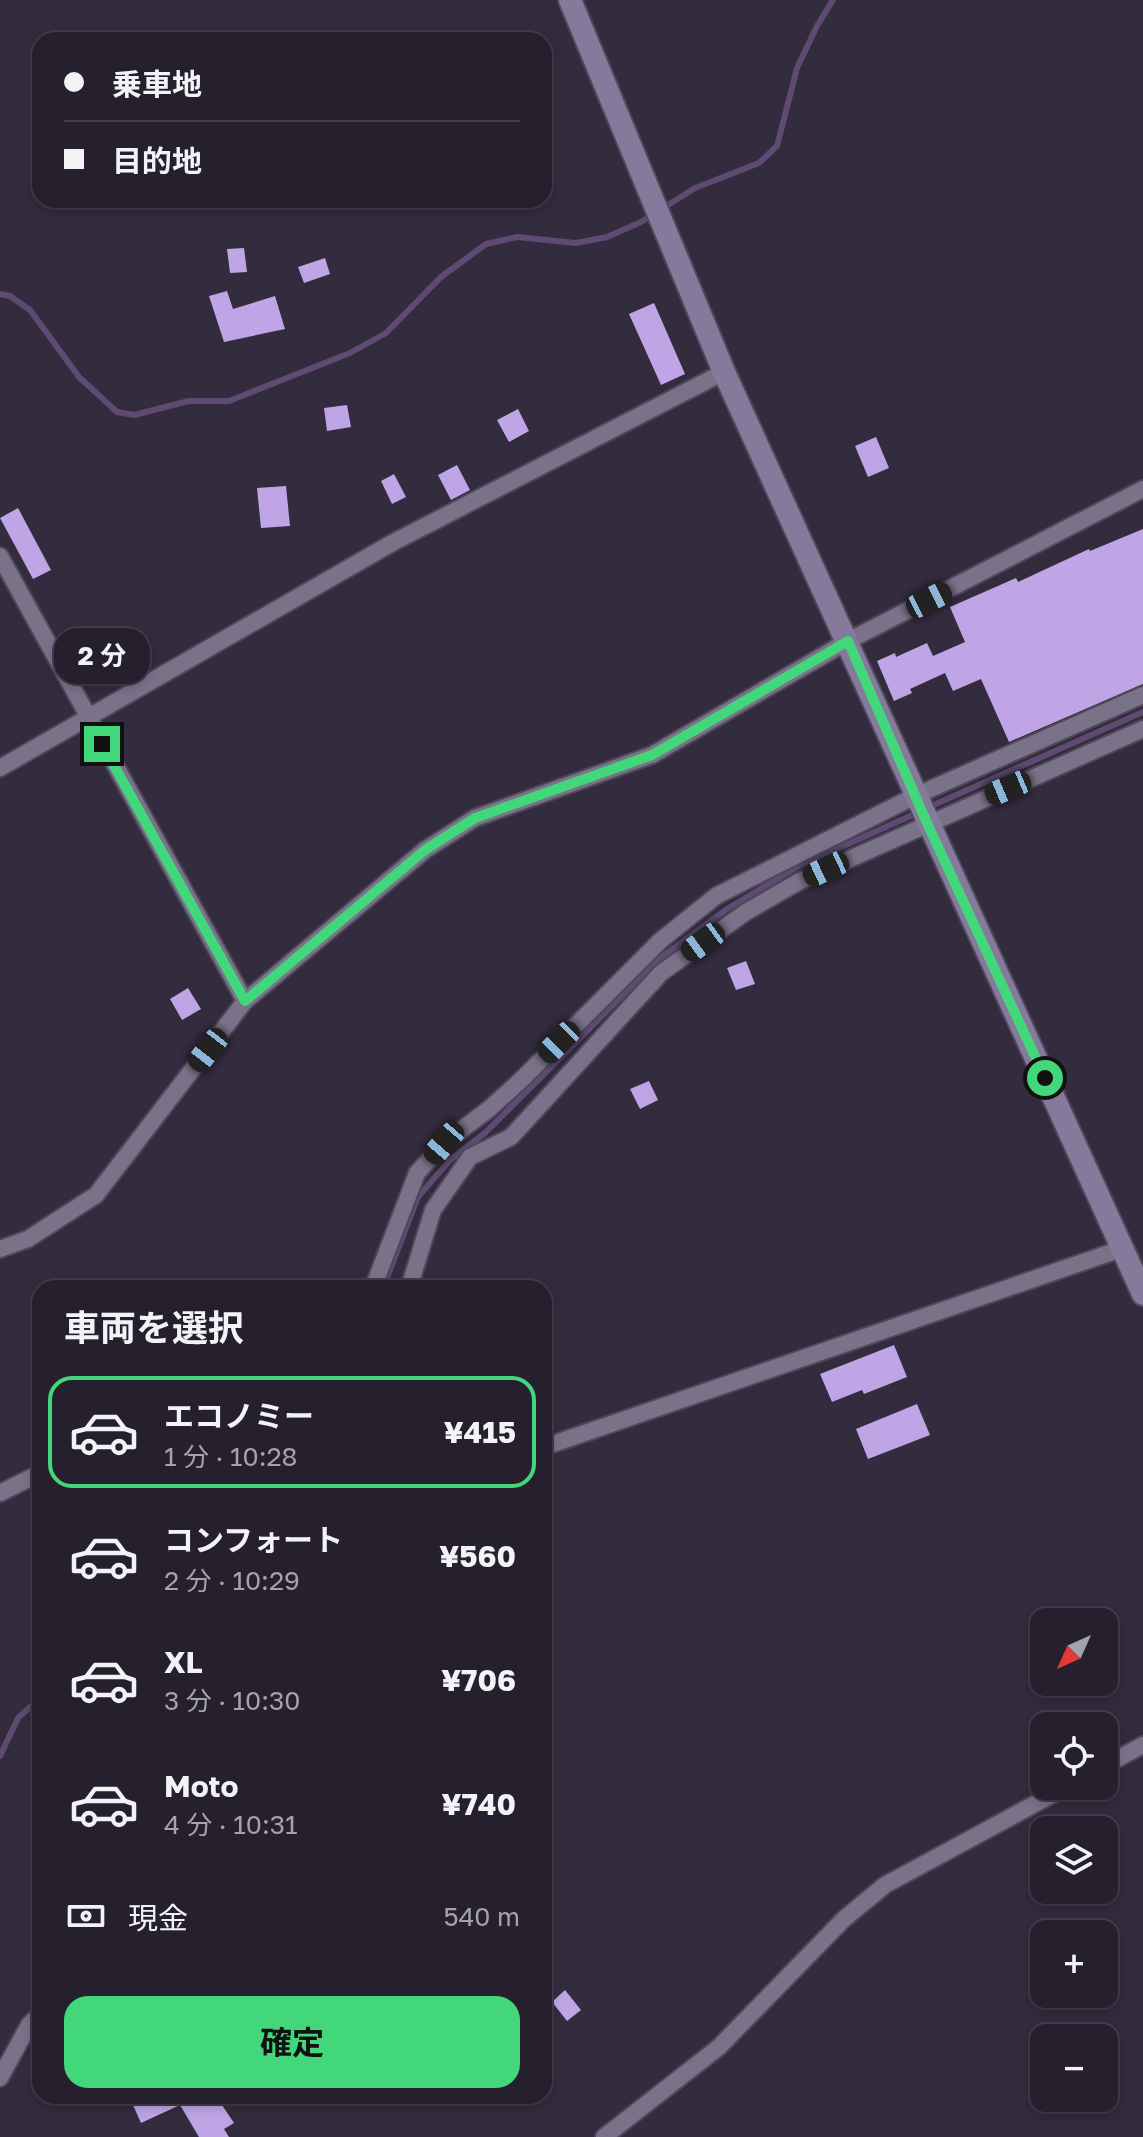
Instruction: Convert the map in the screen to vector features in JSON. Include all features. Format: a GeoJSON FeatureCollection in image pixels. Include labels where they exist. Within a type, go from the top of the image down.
{"type":"FeatureCollection","features":[{"type":"Feature","properties":{"kind":"street"},"geometry":{"type":"LineString","coordinates":[[570,0],[724,372],[1143,1294]]}},
{"type":"Feature","properties":{"kind":"street"},"geometry":{"type":"LineString","coordinates":[[0,768],[392,543],[724,372]]}},
{"type":"Feature","properties":{"kind":"street"},"geometry":{"type":"LineString","coordinates":[[0,1249],[28,1239],[96,1195],[245,1001],[425,850],[475,818],[652,755],[848,641],[1143,489]]}},
{"type":"Feature","properties":{"kind":"street"},"geometry":{"type":"LineString","coordinates":[[0,556],[245,1001]]}},
{"type":"Feature","properties":{"kind":"street"},"geometry":{"type":"LineString","coordinates":[[376,1280],[417,1173],[444,1143],[519,1082],[660,941],[716,896],[917,795],[1143,695]]}},
{"type":"Feature","properties":{"kind":"street"},"geometry":{"type":"LineString","coordinates":[[411,1280],[433,1210],[470,1157],[511,1137],[661,973],[759,904],[800,881],[1143,729]]}},
{"type":"Feature","properties":{"kind":"street"},"geometry":{"type":"LineString","coordinates":[[552,1444],[1124,1248]]}},
{"type":"Feature","properties":{"kind":"street"},"geometry":{"type":"LineString","coordinates":[[0,1493],[32,1477]]}},
{"type":"Feature","properties":{"kind":"street"},"geometry":{"type":"LineString","coordinates":[[1118,1758],[1143,1745]]}},
{"type":"Feature","properties":{"kind":"street"},"geometry":{"type":"LineString","coordinates":[[604,2137],[719,2047],[844,1919],[885,1885],[1042,1800]]}},
{"type":"Feature","properties":{"kind":"street"},"geometry":{"type":"LineString","coordinates":[[0,2078],[32,2022]]}},
{"type":"Feature","properties":{"kind":"building"},"geometry":{"type":"Polygon","coordinates":[[[244,248],[247,272],[230,273],[227,249],[244,248]]]}},
{"type":"Feature","properties":{"kind":"building"},"geometry":{"type":"Polygon","coordinates":[[[325,258],[330,274],[304,283],[298,267],[325,258]]]}},
{"type":"Feature","properties":{"kind":"building"},"geometry":{"type":"Polygon","coordinates":[[[227,291],[233,309],[275,296],[285,329],[224,342],[209,296],[227,291]]]}},
{"type":"Feature","properties":{"kind":"building"},"geometry":{"type":"Polygon","coordinates":[[[654,303],[685,374],[661,385],[629,314],[654,303]]]}},
{"type":"Feature","properties":{"kind":"building"},"geometry":{"type":"Polygon","coordinates":[[[347,405],[351,427],[327,431],[324,408],[347,405]]]}},
{"type":"Feature","properties":{"kind":"building"},"geometry":{"type":"Polygon","coordinates":[[[518,409],[529,431],[509,442],[497,420],[518,409]]]}},
{"type":"Feature","properties":{"kind":"building"},"geometry":{"type":"Polygon","coordinates":[[[876,437],[889,468],[868,477],[855,446],[876,437]]]}},
{"type":"Feature","properties":{"kind":"building"},"geometry":{"type":"Polygon","coordinates":[[[457,465],[470,490],[451,500],[438,475],[457,465]]]}},
{"type":"Feature","properties":{"kind":"building"},"geometry":{"type":"Polygon","coordinates":[[[394,474],[406,497],[392,504],[381,481],[394,474]]]}},
{"type":"Feature","properties":{"kind":"building"},"geometry":{"type":"Polygon","coordinates":[[[286,486],[290,526],[261,528],[257,488],[286,486]]]}},
{"type":"Feature","properties":{"kind":"building"},"geometry":{"type":"Polygon","coordinates":[[[18,508],[51,570],[33,579],[0,518],[18,508]]]}},
{"type":"Feature","properties":{"kind":"building"},"geometry":{"type":"Polygon","coordinates":[[[1143,529],[1143,684],[1009,742],[981,679],[953,691],[945,673],[910,689],[912,693],[894,701],[877,661],[895,653],[896,657],[927,643],[933,656],[965,642],[950,607],[1143,529]]]}},
{"type":"Feature","properties":{"kind":"building"},"geometry":{"type":"Polygon","coordinates":[[[746,961],[755,984],[736,990],[727,968],[746,961]]]}},
{"type":"Feature","properties":{"kind":"building"},"geometry":{"type":"Polygon","coordinates":[[[188,988],[201,1009],[182,1020],[170,999],[188,988]]]}},
{"type":"Feature","properties":{"kind":"building"},"geometry":{"type":"Polygon","coordinates":[[[649,1081],[658,1100],[640,1109],[630,1089],[649,1081]]]}},
{"type":"Feature","properties":{"kind":"building"},"geometry":{"type":"Polygon","coordinates":[[[894,1345],[907,1377],[864,1394],[862,1390],[832,1402],[820,1374],[894,1345]]]}},
{"type":"Feature","properties":{"kind":"building"},"geometry":{"type":"Polygon","coordinates":[[[917,1404],[930,1435],[868,1459],[856,1429],[917,1404]]]}},
{"type":"Feature","properties":{"kind":"building"},"geometry":{"type":"Polygon","coordinates":[[[565,1990],[581,2010],[567,2021],[552,2002],[565,1990]]]}},
{"type":"Feature","properties":{"kind":"building"},"geometry":{"type":"Polygon","coordinates":[[[133,2104],[221,2104],[234,2123],[224,2129],[229,2137],[199,2137],[180,2105],[141,2123],[133,2104]]]}},
{"type":"Feature","properties":{"kind":"waterway"},"geometry":{"type":"LineString","coordinates":[[0,294],[10,296],[30,310],[79,377],[117,412],[134,415],[189,401],[229,401],[350,353],[386,333],[441,277],[486,244],[517,237],[576,243],[607,237],[641,222],[695,188],[759,163],[777,146],[797,68],[833,0]]}},
{"type":"Feature","properties":{"kind":"waterway"},"geometry":{"type":"LineString","coordinates":[[929,807],[1143,712]]}},
{"type":"Feature","properties":{"kind":"waterway"},"geometry":{"type":"LineString","coordinates":[[386,1280],[418,1197],[450,1160],[485,1133],[659,959],[727,909],[797,867],[919,812]]}},
{"type":"Feature","properties":{"kind":"waterway"},"geometry":{"type":"LineString","coordinates":[[0,1756],[18,1718],[32,1705]]}},
{"type":"Feature","properties":{"kind":"route"},"geometry":{"type":"LineString","coordinates":[[102,744],[245,1001],[425,850],[475,818],[652,755],[848,641],[927,823],[1045,1078]]}}]}
